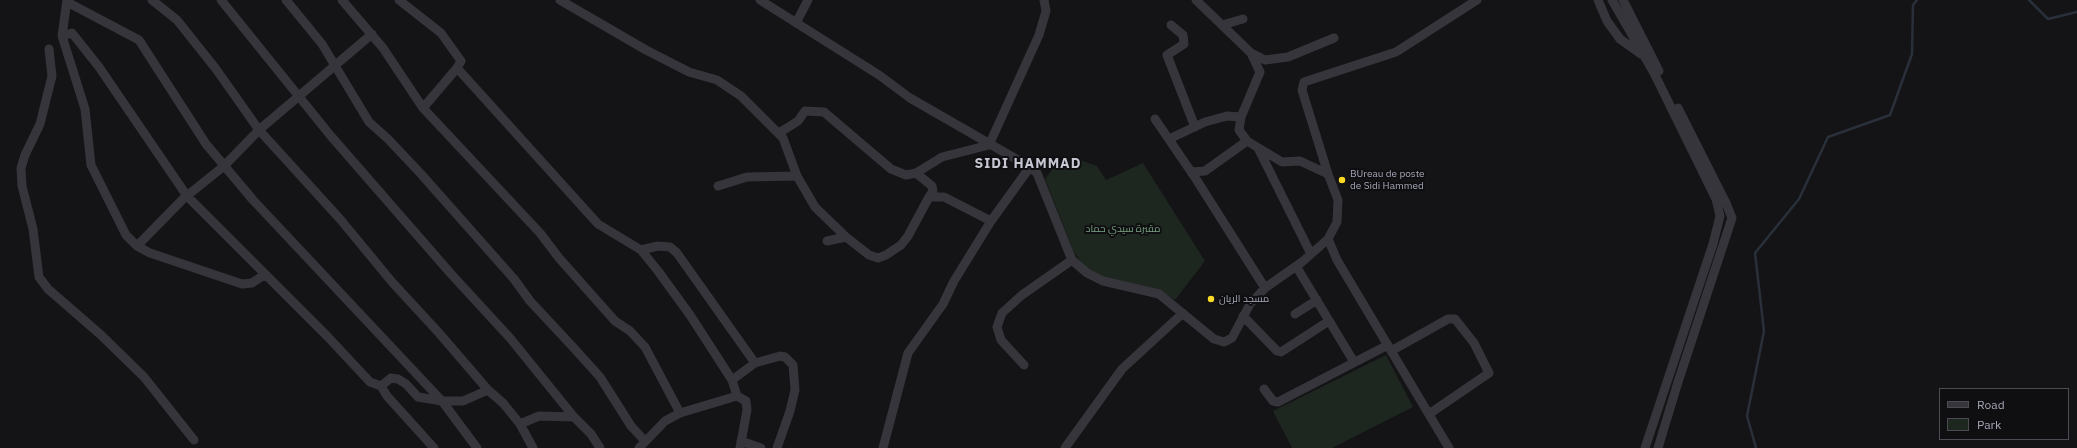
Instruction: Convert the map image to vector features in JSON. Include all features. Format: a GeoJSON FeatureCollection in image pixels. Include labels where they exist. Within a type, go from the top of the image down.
{"type":"FeatureCollection","features":[{"type":"Feature","properties":{"kind":"street"},"geometry":{"type":"LineString","coordinates":[[152,0],[168,11],[185,29],[259,130],[340,219],[392,282],[439,333],[488,390],[503,403],[520,424],[533,448]]}},
{"type":"Feature","properties":{"kind":"street"},"geometry":{"type":"LineString","coordinates":[[221,0],[298,96],[452,275],[510,338],[574,417],[591,434],[600,448]]}},
{"type":"Feature","properties":{"kind":"street"},"geometry":{"type":"LineString","coordinates":[[286,0],[322,44],[368,122],[388,139],[421,174],[514,279],[530,301],[600,377],[642,444],[665,421],[680,413],[737,396]]}},
{"type":"Feature","properties":{"kind":"street"},"geometry":{"type":"LineString","coordinates":[[342,0],[383,48],[423,108],[540,233],[568,269],[615,321],[630,331],[645,347],[680,413]]}},
{"type":"Feature","properties":{"kind":"street"},"geometry":{"type":"LineString","coordinates":[[399,0],[441,33],[461,61],[457,68],[423,108]]}},
{"type":"Feature","properties":{"kind":"street"},"geometry":{"type":"LineString","coordinates":[[560,0],[574,3],[646,50],[689,72],[717,80],[741,96],[783,138],[791,156],[797,176],[815,207],[846,237],[869,255],[878,258],[886,255],[900,245],[908,236],[933,191],[932,186],[916,173]]}},
{"type":"Feature","properties":{"kind":"street"},"geometry":{"type":"LineString","coordinates":[[760,0],[879,75],[910,98],[989,145],[1030,167],[1037,173],[1072,260],[1087,273],[1103,281],[1159,294],[1199,328],[1220,342],[1228,341],[1232,338],[1250,304],[1265,288],[1296,266],[1328,239],[1336,222],[1338,200],[1328,174],[1302,90],[1304,82],[1396,52],[1477,0]]}},
{"type":"Feature","properties":{"kind":"street"},"geometry":{"type":"LineString","coordinates":[[796,23],[808,0]]}},
{"type":"Feature","properties":{"kind":"street"},"geometry":{"type":"LineString","coordinates":[[989,145],[1039,35],[1046,11],[1044,0]]}},
{"type":"Feature","properties":{"kind":"street"},"geometry":{"type":"LineString","coordinates":[[1196,0],[1252,53],[1266,60],[1288,57],[1334,38]]}},
{"type":"Feature","properties":{"kind":"street"},"geometry":{"type":"LineString","coordinates":[[1598,0],[1607,21],[1620,39],[1644,56]]}},
{"type":"Feature","properties":{"kind":"street"},"geometry":{"type":"LineString","coordinates":[[1612,0],[1644,56],[1716,199],[1720,216],[1705,267],[1645,448]]}},
{"type":"Feature","properties":{"kind":"street"},"geometry":{"type":"LineString","coordinates":[[1623,0],[1726,203],[1732,218],[1658,448]]}},
{"type":"Feature","properties":{"kind":"street"},"geometry":{"type":"LineString","coordinates":[[264,275],[252,283],[242,284],[150,252],[137,246],[126,235],[91,165],[85,109],[62,36],[67,1],[139,40],[206,144],[224,166],[253,200],[442,401],[477,448]]}},
{"type":"Feature","properties":{"kind":"street"},"geometry":{"type":"LineString","coordinates":[[1222,25],[1243,19]]}},
{"type":"Feature","properties":{"kind":"street"},"geometry":{"type":"LineString","coordinates":[[1171,24],[1183,35],[1184,44],[1167,55],[1196,126]]}},
{"type":"Feature","properties":{"kind":"street"},"geometry":{"type":"LineString","coordinates":[[62,36],[72,33],[99,67],[187,196],[264,275],[327,336],[370,382],[381,386],[387,396],[434,448]]}},
{"type":"Feature","properties":{"kind":"street"},"geometry":{"type":"LineString","coordinates":[[137,246],[187,196],[224,166],[259,130],[372,34]]}},
{"type":"Feature","properties":{"kind":"street"},"geometry":{"type":"LineString","coordinates":[[49,49],[52,76],[40,124],[25,155],[21,168],[22,186],[33,230],[39,277],[48,289],[101,335],[144,377],[194,440]]}},
{"type":"Feature","properties":{"kind":"street"},"geometry":{"type":"LineString","coordinates":[[1252,53],[1260,72]]}},
{"type":"Feature","properties":{"kind":"street"},"geometry":{"type":"LineString","coordinates":[[1266,60],[1241,117],[1239,130],[1247,141],[1282,162],[1300,161],[1328,174]]}},
{"type":"Feature","properties":{"kind":"street"},"geometry":{"type":"LineString","coordinates":[[457,68],[598,224],[641,250],[690,315],[732,380],[737,396],[746,401],[747,410],[741,445],[760,448]]}},
{"type":"Feature","properties":{"kind":"street"},"geometry":{"type":"LineString","coordinates":[[779,133],[798,121],[806,111],[824,112],[891,169],[906,175],[916,173],[942,157],[989,145]]}},
{"type":"Feature","properties":{"kind":"street"},"geometry":{"type":"LineString","coordinates":[[1169,140],[1196,126],[1227,116],[1241,117]]}},
{"type":"Feature","properties":{"kind":"street"},"geometry":{"type":"LineString","coordinates":[[1155,119],[1191,172],[1265,288]]}},
{"type":"Feature","properties":{"kind":"street"},"geometry":{"type":"LineString","coordinates":[[1191,172],[1205,171],[1247,141]]}},
{"type":"Feature","properties":{"kind":"street"},"geometry":{"type":"LineString","coordinates":[[1258,148],[1311,254]]}},
{"type":"Feature","properties":{"kind":"street"},"geometry":{"type":"LineString","coordinates":[[883,448],[908,353],[943,304],[954,281],[991,221],[1030,167]]}},
{"type":"Feature","properties":{"kind":"street"},"geometry":{"type":"LineString","coordinates":[[718,186],[747,177],[797,176]]}},
{"type":"Feature","properties":{"kind":"street"},"geometry":{"type":"LineString","coordinates":[[930,197],[944,197],[991,221]]}},
{"type":"Feature","properties":{"kind":"street"},"geometry":{"type":"LineString","coordinates":[[827,241],[846,237]]}},
{"type":"Feature","properties":{"kind":"street"},"geometry":{"type":"LineString","coordinates":[[1328,239],[1337,260],[1449,448]]}},
{"type":"Feature","properties":{"kind":"street"},"geometry":{"type":"LineString","coordinates":[[641,250],[658,246],[670,247],[677,253],[755,363]]}},
{"type":"Feature","properties":{"kind":"street"},"geometry":{"type":"LineString","coordinates":[[1024,365],[1001,340],[997,327],[1002,313],[1022,295],[1072,260]]}},
{"type":"Feature","properties":{"kind":"street"},"geometry":{"type":"LineString","coordinates":[[1296,266],[1354,362]]}},
{"type":"Feature","properties":{"kind":"street"},"geometry":{"type":"LineString","coordinates":[[1705,267],[1711,284]]}},
{"type":"Feature","properties":{"kind":"street"},"geometry":{"type":"LineString","coordinates":[[1295,314],[1317,300]]}},
{"type":"Feature","properties":{"kind":"street"},"geometry":{"type":"LineString","coordinates":[[1065,448],[1122,369],[1183,313]]}},
{"type":"Feature","properties":{"kind":"street"},"geometry":{"type":"LineString","coordinates":[[1243,316],[1277,351],[1281,352],[1284,352],[1329,321]]}},
{"type":"Feature","properties":{"kind":"street"},"geometry":{"type":"LineString","coordinates":[[1264,389],[1273,401],[1278,402],[1354,362],[1390,348],[1448,319],[1455,319],[1474,343],[1489,372],[1429,414]]}},
{"type":"Feature","properties":{"kind":"street"},"geometry":{"type":"LineString","coordinates":[[732,380],[755,363],[780,356],[785,357],[793,365],[795,390],[790,412],[776,448]]}},
{"type":"Feature","properties":{"kind":"street"},"geometry":{"type":"LineString","coordinates":[[381,386],[391,378],[398,379],[406,384],[418,397],[442,401],[463,401],[488,390]]}},
{"type":"Feature","properties":{"kind":"street"},"geometry":{"type":"LineString","coordinates":[[520,424],[539,416],[574,417]]}},
{"type":"Feature","properties":{"kind":"green space","name":"مقبرة سيدي حماد"},"geometry":{"type":"Polygon","coordinates":[[[1080,160],[1097,166],[1106,180],[1143,163],[1205,261],[1175,300],[1160,291],[1107,280],[1085,268],[1074,252],[1045,179],[1058,162],[1080,160]]]}},
{"type":"Feature","properties":{"kind":"green space"},"geometry":{"type":"Polygon","coordinates":[[[1386,355],[1413,407],[1332,448],[1292,448],[1273,411],[1386,355]]]}},
{"type":"Feature","properties":{"kind":"waterway"},"geometry":{"type":"LineString","coordinates":[[1756,448],[1747,416],[1764,331],[1755,253],[1799,199],[1828,137],[1890,115],[1912,54],[1913,5],[1917,0]]}},
{"type":"Feature","properties":{"kind":"waterway"},"geometry":{"type":"LineString","coordinates":[[2029,0],[2048,19],[2077,12]]}},
{"type":"Feature","properties":{"kind":"place","name":"BUreau de poste de Sidi Hammed"},"geometry":{"type":"Point","coordinates":[1342,180]}},
{"type":"Feature","properties":{"kind":"place","name":"مسجد الريان"},"geometry":{"type":"Point","coordinates":[1211,299]}},
{"type":"Feature","properties":{"kind":"district","name":"SIDI HAMMAD"},"geometry":{"type":"Point","coordinates":[1028,164]}}]}
